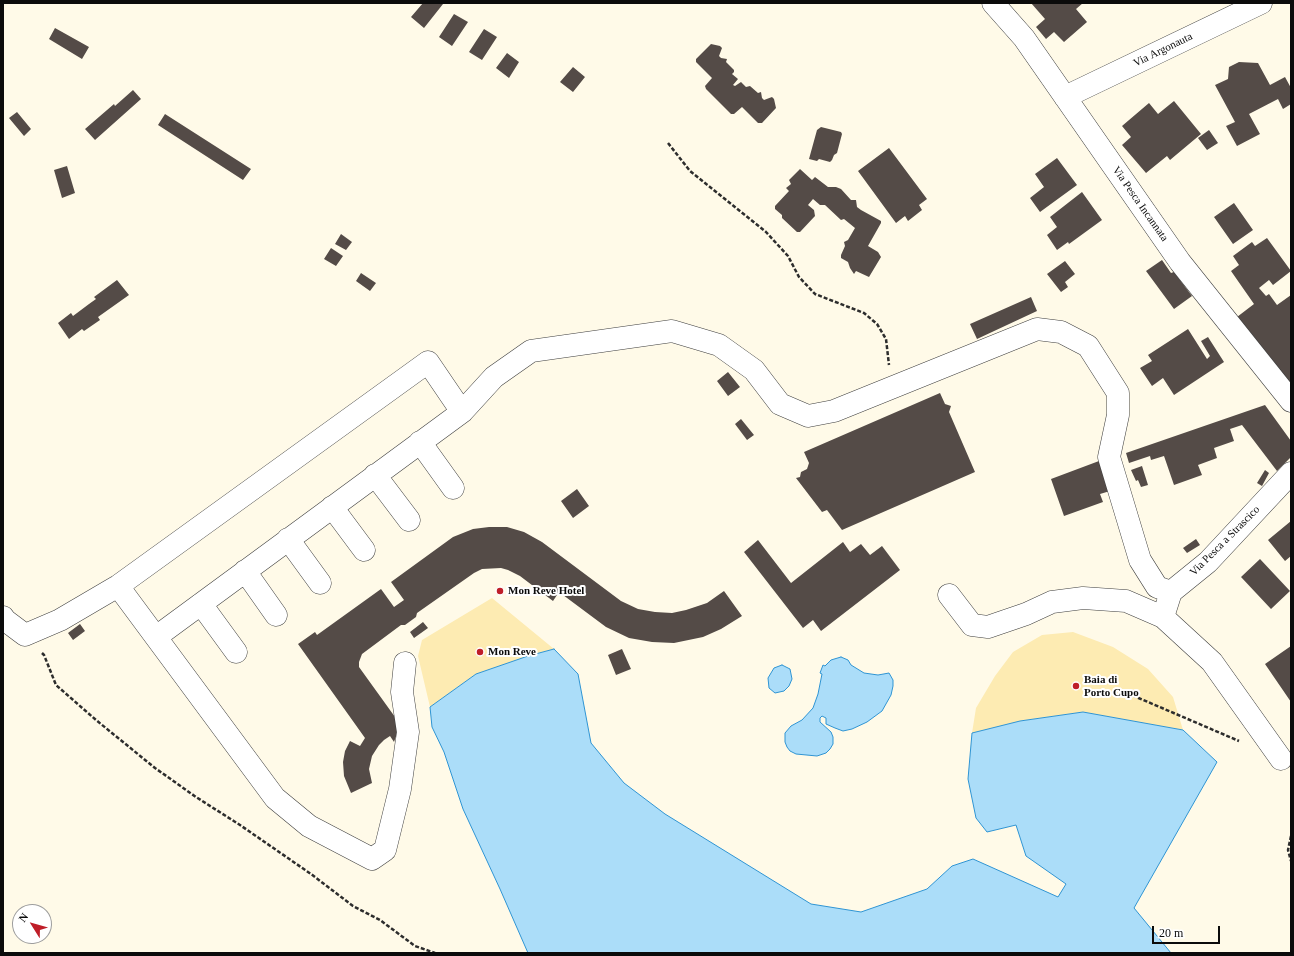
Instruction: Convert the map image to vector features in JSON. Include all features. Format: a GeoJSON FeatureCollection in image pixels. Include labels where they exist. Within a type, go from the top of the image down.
{"type":"FeatureCollection","features":[{"type":"Feature","properties":{"kind":"street","name":"Via Pesca Incannata"},"geometry":{"type":"LineString","coordinates":[[993,3],[1024,38],[1180,262],[1291,401]]}},
{"type":"Feature","properties":{"kind":"street","name":"Via Argonauta"},"geometry":{"type":"LineString","coordinates":[[1065,97],[1261,3]]}},
{"type":"Feature","properties":{"kind":"street"},"geometry":{"type":"LineString","coordinates":[[156,637],[462,412],[494,377],[531,351],[672,331],[719,345],[754,370],[780,404],[808,416],[834,411],[1037,329],[1061,332],[1088,346],[1118,393],[1118,415],[1109,457],[1140,560],[1157,587],[1171,592],[1163,617]]}},
{"type":"Feature","properties":{"kind":"street"},"geometry":{"type":"LineString","coordinates":[[3,617],[24,635],[60,620],[118,586],[428,362],[462,412]]}},
{"type":"Feature","properties":{"kind":"street"},"geometry":{"type":"LineString","coordinates":[[420,442],[453,488]]}},
{"type":"Feature","properties":{"kind":"street","name":"Via Pesca a Strascico"},"geometry":{"type":"LineString","coordinates":[[1171,592],[1208,562],[1291,473]]}},
{"type":"Feature","properties":{"kind":"street"},"geometry":{"type":"LineString","coordinates":[[375,475],[409,520]]}},
{"type":"Feature","properties":{"kind":"street"},"geometry":{"type":"LineString","coordinates":[[332,507],[364,550]]}},
{"type":"Feature","properties":{"kind":"street"},"geometry":{"type":"LineString","coordinates":[[288,539],[320,583]]}},
{"type":"Feature","properties":{"kind":"street"},"geometry":{"type":"LineString","coordinates":[[245,571],[276,615]]}},
{"type":"Feature","properties":{"kind":"street"},"geometry":{"type":"LineString","coordinates":[[118,586],[275,798],[308,826],[372,859],[385,850],[400,789],[408,732],[402,692],[405,664]]}},
{"type":"Feature","properties":{"kind":"street"},"geometry":{"type":"LineString","coordinates":[[950,594],[972,625],[988,627],[1026,614],[1052,602],[1083,598],[1126,601],[1163,617],[1212,662],[1281,759]]}},
{"type":"Feature","properties":{"kind":"street"},"geometry":{"type":"LineString","coordinates":[[200,604],[236,652]]}},
{"type":"Feature","properties":{"kind":"path"},"geometry":{"type":"LineString","coordinates":[[668,142],[690,171],[766,232],[788,256],[799,277],[815,294],[864,313],[877,324],[886,339],[892,387]]}},
{"type":"Feature","properties":{"kind":"path"},"geometry":{"type":"LineString","coordinates":[[24,635],[44,655],[56,685],[155,768],[311,874],[353,906],[380,920],[415,946],[435,953]]}},
{"type":"Feature","properties":{"kind":"path"},"geometry":{"type":"LineString","coordinates":[[1128,694],[1245,744]]}},
{"type":"Feature","properties":{"kind":"path"},"geometry":{"type":"LineString","coordinates":[[1291,836],[1288,850],[1291,861]]}},
{"type":"Feature","properties":{"kind":"sand","name":"Mon Reve"},"geometry":{"type":"Polygon","coordinates":[[[492,598],[554,649],[528,656],[476,674],[430,707],[418,656],[422,640],[492,598]]]}},
{"type":"Feature","properties":{"kind":"sand","name":"Baia di Porto Cupo"},"geometry":{"type":"Polygon","coordinates":[[[1073,632],[1113,647],[1148,669],[1173,697],[1183,730],[1083,712],[1020,721],[972,733],[976,708],[995,676],[1013,652],[1042,635],[1073,632]]]}},
{"type":"Feature","properties":{"kind":"water"},"geometry":{"type":"Polygon","coordinates":[[[554,649],[578,674],[591,743],[624,783],[665,814],[811,904],[861,912],[927,889],[952,866],[973,859],[1058,897],[1066,884],[1026,856],[1016,825],[987,832],[976,818],[968,779],[972,733],[1020,721],[1083,712],[1183,730],[1217,762],[1134,908],[1171,953],[528,953],[463,809],[444,752],[432,727],[430,707],[476,674],[528,656],[554,649]]]}},
{"type":"Feature","properties":{"kind":"water"},"geometry":{"type":"Polygon","coordinates":[[[841,657],[848,660],[851,665],[864,673],[878,675],[889,673],[893,680],[891,695],[882,711],[867,722],[852,729],[843,731],[835,728],[826,724],[826,718],[822,716],[820,718],[820,722],[831,732],[833,737],[833,744],[826,753],[817,756],[796,754],[790,751],[785,742],[785,733],[791,726],[802,720],[813,708],[818,694],[822,674],[820,673],[823,665],[825,666],[831,660],[841,657]]]}},
{"type":"Feature","properties":{"kind":"water"},"geometry":{"type":"Polygon","coordinates":[[[782,665],[790,669],[792,679],[789,686],[784,691],[775,693],[769,688],[768,678],[774,668],[782,665]]]}},
{"type":"Feature","properties":{"kind":"building"},"geometry":{"type":"Polygon","coordinates":[[[423,3],[443,4],[424,28],[411,17],[423,3]]]}},
{"type":"Feature","properties":{"kind":"building"},"geometry":{"type":"Polygon","coordinates":[[[1031,3],[1083,3],[1076,9],[1087,22],[1064,42],[1054,32],[1046,39],[1036,27],[1045,19],[1031,3]]]}},
{"type":"Feature","properties":{"kind":"building"},"geometry":{"type":"Polygon","coordinates":[[[454,14],[468,22],[452,46],[439,37],[454,14]]]}},
{"type":"Feature","properties":{"kind":"building"},"geometry":{"type":"Polygon","coordinates":[[[55,28],[89,47],[82,59],[49,39],[55,28]]]}},
{"type":"Feature","properties":{"kind":"building"},"geometry":{"type":"Polygon","coordinates":[[[484,29],[497,37],[482,60],[469,52],[484,29]]]}},
{"type":"Feature","properties":{"kind":"building"},"geometry":{"type":"Polygon","coordinates":[[[711,44],[722,48],[719,56],[727,59],[726,62],[734,70],[732,74],[738,79],[733,85],[735,86],[741,82],[746,87],[750,86],[758,93],[761,92],[764,100],[772,97],[774,99],[776,108],[762,123],[758,123],[742,107],[734,114],[731,114],[706,89],[705,86],[712,78],[696,62],[696,59],[711,44]]]}},
{"type":"Feature","properties":{"kind":"building"},"geometry":{"type":"Polygon","coordinates":[[[507,53],[519,62],[509,78],[496,68],[507,53]]]}},
{"type":"Feature","properties":{"kind":"building"},"geometry":{"type":"Polygon","coordinates":[[[1239,62],[1258,63],[1270,85],[1285,77],[1291,88],[1291,104],[1283,109],[1278,99],[1249,114],[1260,134],[1237,146],[1226,126],[1235,122],[1215,85],[1228,79],[1229,67],[1239,62]]]}},
{"type":"Feature","properties":{"kind":"building"},"geometry":{"type":"Polygon","coordinates":[[[573,67],[585,77],[573,92],[560,82],[573,67]]]}},
{"type":"Feature","properties":{"kind":"building"},"geometry":{"type":"Polygon","coordinates":[[[133,90],[141,99],[95,140],[85,129],[133,90]]]}},
{"type":"Feature","properties":{"kind":"building"},"geometry":{"type":"Polygon","coordinates":[[[1174,101],[1201,134],[1170,160],[1167,156],[1146,173],[1122,145],[1131,137],[1122,126],[1149,103],[1158,114],[1174,101]]]}},
{"type":"Feature","properties":{"kind":"building"},"geometry":{"type":"Polygon","coordinates":[[[17,112],[31,129],[24,136],[9,118],[17,112]]]}},
{"type":"Feature","properties":{"kind":"building"},"geometry":{"type":"Polygon","coordinates":[[[165,114],[251,169],[243,180],[158,125],[165,114]]]}},
{"type":"Feature","properties":{"kind":"building"},"geometry":{"type":"Polygon","coordinates":[[[821,127],[841,132],[842,134],[837,153],[830,162],[819,159],[817,161],[809,159],[817,130],[821,127]]]}},
{"type":"Feature","properties":{"kind":"building"},"geometry":{"type":"Polygon","coordinates":[[[1209,130],[1218,143],[1207,150],[1198,138],[1209,130]]]}},
{"type":"Feature","properties":{"kind":"building"},"geometry":{"type":"Polygon","coordinates":[[[889,148],[927,199],[919,205],[922,210],[908,221],[905,216],[896,223],[858,171],[889,148]]]}},
{"type":"Feature","properties":{"kind":"building"},"geometry":{"type":"Polygon","coordinates":[[[1057,158],[1077,185],[1040,212],[1030,198],[1044,187],[1035,174],[1057,158]]]}},
{"type":"Feature","properties":{"kind":"building"},"geometry":{"type":"Polygon","coordinates":[[[67,166],[75,193],[62,198],[54,170],[67,166]]]}},
{"type":"Feature","properties":{"kind":"building"},"geometry":{"type":"Polygon","coordinates":[[[800,169],[812,180],[815,177],[828,187],[836,187],[841,189],[851,200],[856,200],[857,207],[881,221],[868,246],[878,252],[881,257],[869,277],[856,271],[854,274],[848,262],[841,258],[845,246],[844,242],[848,240],[855,228],[844,219],[841,220],[825,205],[820,205],[813,199],[808,205],[814,210],[815,216],[800,232],[797,232],[775,209],[775,206],[789,191],[786,188],[791,184],[789,180],[800,169]]]}},
{"type":"Feature","properties":{"kind":"building"},"geometry":{"type":"Polygon","coordinates":[[[1082,192],[1102,220],[1069,244],[1068,242],[1057,250],[1047,235],[1057,227],[1050,217],[1082,192]]]}},
{"type":"Feature","properties":{"kind":"building"},"geometry":{"type":"Polygon","coordinates":[[[1234,203],[1253,230],[1233,244],[1214,217],[1234,203]]]}},
{"type":"Feature","properties":{"kind":"building"},"geometry":{"type":"Polygon","coordinates":[[[341,234],[352,242],[346,250],[335,244],[341,234]]]}},
{"type":"Feature","properties":{"kind":"building"},"geometry":{"type":"Polygon","coordinates":[[[1267,238],[1291,271],[1273,285],[1269,280],[1259,288],[1266,296],[1269,294],[1277,305],[1291,295],[1291,397],[1237,317],[1254,304],[1231,271],[1239,265],[1233,256],[1252,242],[1255,246],[1267,238]]]}},
{"type":"Feature","properties":{"kind":"building"},"geometry":{"type":"Polygon","coordinates":[[[331,248],[343,256],[336,266],[324,259],[331,248]]]}},
{"type":"Feature","properties":{"kind":"building"},"geometry":{"type":"Polygon","coordinates":[[[1162,260],[1171,273],[1174,272],[1192,296],[1174,309],[1146,271],[1162,260]]]}},
{"type":"Feature","properties":{"kind":"building"},"geometry":{"type":"Polygon","coordinates":[[[1065,261],[1075,274],[1065,282],[1068,287],[1061,292],[1047,274],[1065,261]]]}},
{"type":"Feature","properties":{"kind":"building"},"geometry":{"type":"Polygon","coordinates":[[[361,273],[376,283],[370,291],[356,281],[361,273]]]}},
{"type":"Feature","properties":{"kind":"building"},"geometry":{"type":"Polygon","coordinates":[[[117,280],[129,295],[98,317],[100,320],[84,331],[82,329],[69,339],[58,323],[71,313],[73,316],[96,299],[94,297],[117,280]]]}},
{"type":"Feature","properties":{"kind":"building"},"geometry":{"type":"Polygon","coordinates":[[[1031,297],[1037,311],[977,339],[970,324],[1031,297]]]}},
{"type":"Feature","properties":{"kind":"building"},"geometry":{"type":"Polygon","coordinates":[[[1188,329],[1207,359],[1210,356],[1201,341],[1208,337],[1224,362],[1174,395],[1163,378],[1152,386],[1140,368],[1152,361],[1148,355],[1188,329]]]}},
{"type":"Feature","properties":{"kind":"building"},"geometry":{"type":"Polygon","coordinates":[[[728,372],[740,387],[728,396],[717,381],[728,372]]]}},
{"type":"Feature","properties":{"kind":"building"},"geometry":{"type":"Polygon","coordinates":[[[940,393],[945,404],[951,406],[949,412],[975,472],[842,530],[827,510],[822,512],[796,478],[800,477],[801,472],[807,469],[809,463],[804,452],[940,393]]]}},
{"type":"Feature","properties":{"kind":"building"},"geometry":{"type":"Polygon","coordinates":[[[1265,405],[1291,441],[1291,457],[1277,471],[1242,425],[1230,429],[1234,441],[1214,448],[1217,458],[1198,465],[1202,475],[1174,485],[1164,456],[1151,460],[1150,456],[1129,463],[1126,453],[1265,405]]]}},
{"type":"Feature","properties":{"kind":"building"},"geometry":{"type":"Polygon","coordinates":[[[741,419],[754,435],[747,440],[735,424],[741,419]]]}},
{"type":"Feature","properties":{"kind":"building"},"geometry":{"type":"Polygon","coordinates":[[[1099,461],[1110,491],[1100,494],[1103,502],[1064,516],[1051,479],[1099,461]]]}},
{"type":"Feature","properties":{"kind":"building"},"geometry":{"type":"Polygon","coordinates":[[[1142,466],[1148,485],[1141,487],[1138,480],[1136,481],[1131,470],[1142,466]]]}},
{"type":"Feature","properties":{"kind":"building"},"geometry":{"type":"Polygon","coordinates":[[[1265,470],[1269,473],[1262,486],[1257,483],[1265,470]]]}},
{"type":"Feature","properties":{"kind":"building"},"geometry":{"type":"Polygon","coordinates":[[[577,489],[589,506],[573,518],[561,501],[577,489]]]}},
{"type":"Feature","properties":{"kind":"building"},"geometry":{"type":"Polygon","coordinates":[[[1291,521],[1291,556],[1285,561],[1268,540],[1291,521]]]}},
{"type":"Feature","properties":{"kind":"building"},"geometry":{"type":"Polygon","coordinates":[[[507,527],[524,532],[542,542],[621,601],[638,609],[672,613],[707,603],[724,591],[742,616],[721,629],[703,637],[674,643],[652,642],[629,638],[606,627],[559,592],[553,601],[520,576],[508,570],[501,568],[482,569],[417,613],[416,617],[405,625],[401,625],[362,654],[359,667],[395,717],[398,731],[394,742],[390,736],[379,745],[372,756],[369,769],[372,783],[351,793],[344,776],[343,762],[345,751],[350,741],[360,746],[365,738],[298,644],[315,632],[317,635],[381,589],[394,607],[404,600],[391,582],[453,537],[473,529],[507,527]]]}},
{"type":"Feature","properties":{"kind":"building"},"geometry":{"type":"Polygon","coordinates":[[[1196,539],[1200,545],[1187,553],[1183,548],[1196,539]]]}},
{"type":"Feature","properties":{"kind":"building"},"geometry":{"type":"Polygon","coordinates":[[[758,540],[791,583],[843,542],[850,552],[861,544],[870,555],[882,546],[900,570],[821,631],[813,620],[803,628],[744,552],[758,540]]]}},
{"type":"Feature","properties":{"kind":"building"},"geometry":{"type":"Polygon","coordinates":[[[1260,559],[1290,591],[1271,609],[1241,577],[1260,559]]]}},
{"type":"Feature","properties":{"kind":"building"},"geometry":{"type":"Polygon","coordinates":[[[423,622],[428,628],[414,638],[410,632],[423,622]]]}},
{"type":"Feature","properties":{"kind":"building"},"geometry":{"type":"Polygon","coordinates":[[[80,624],[85,631],[73,640],[68,633],[80,624]]]}},
{"type":"Feature","properties":{"kind":"building"},"geometry":{"type":"Polygon","coordinates":[[[1291,646],[1291,702],[1265,664],[1291,646]]]}},
{"type":"Feature","properties":{"kind":"building"},"geometry":{"type":"Polygon","coordinates":[[[622,649],[631,669],[616,675],[608,655],[622,649]]]}},
{"type":"Feature","properties":{"kind":"place","name":"Mon Reve Hotel"},"geometry":{"type":"Point","coordinates":[500,591]}},
{"type":"Feature","properties":{"kind":"place","name":"Mon Reve"},"geometry":{"type":"Point","coordinates":[480,652]}},
{"type":"Feature","properties":{"kind":"place","name":"Baia di Porto Cupo"},"geometry":{"type":"Point","coordinates":[1076,686]}}]}
